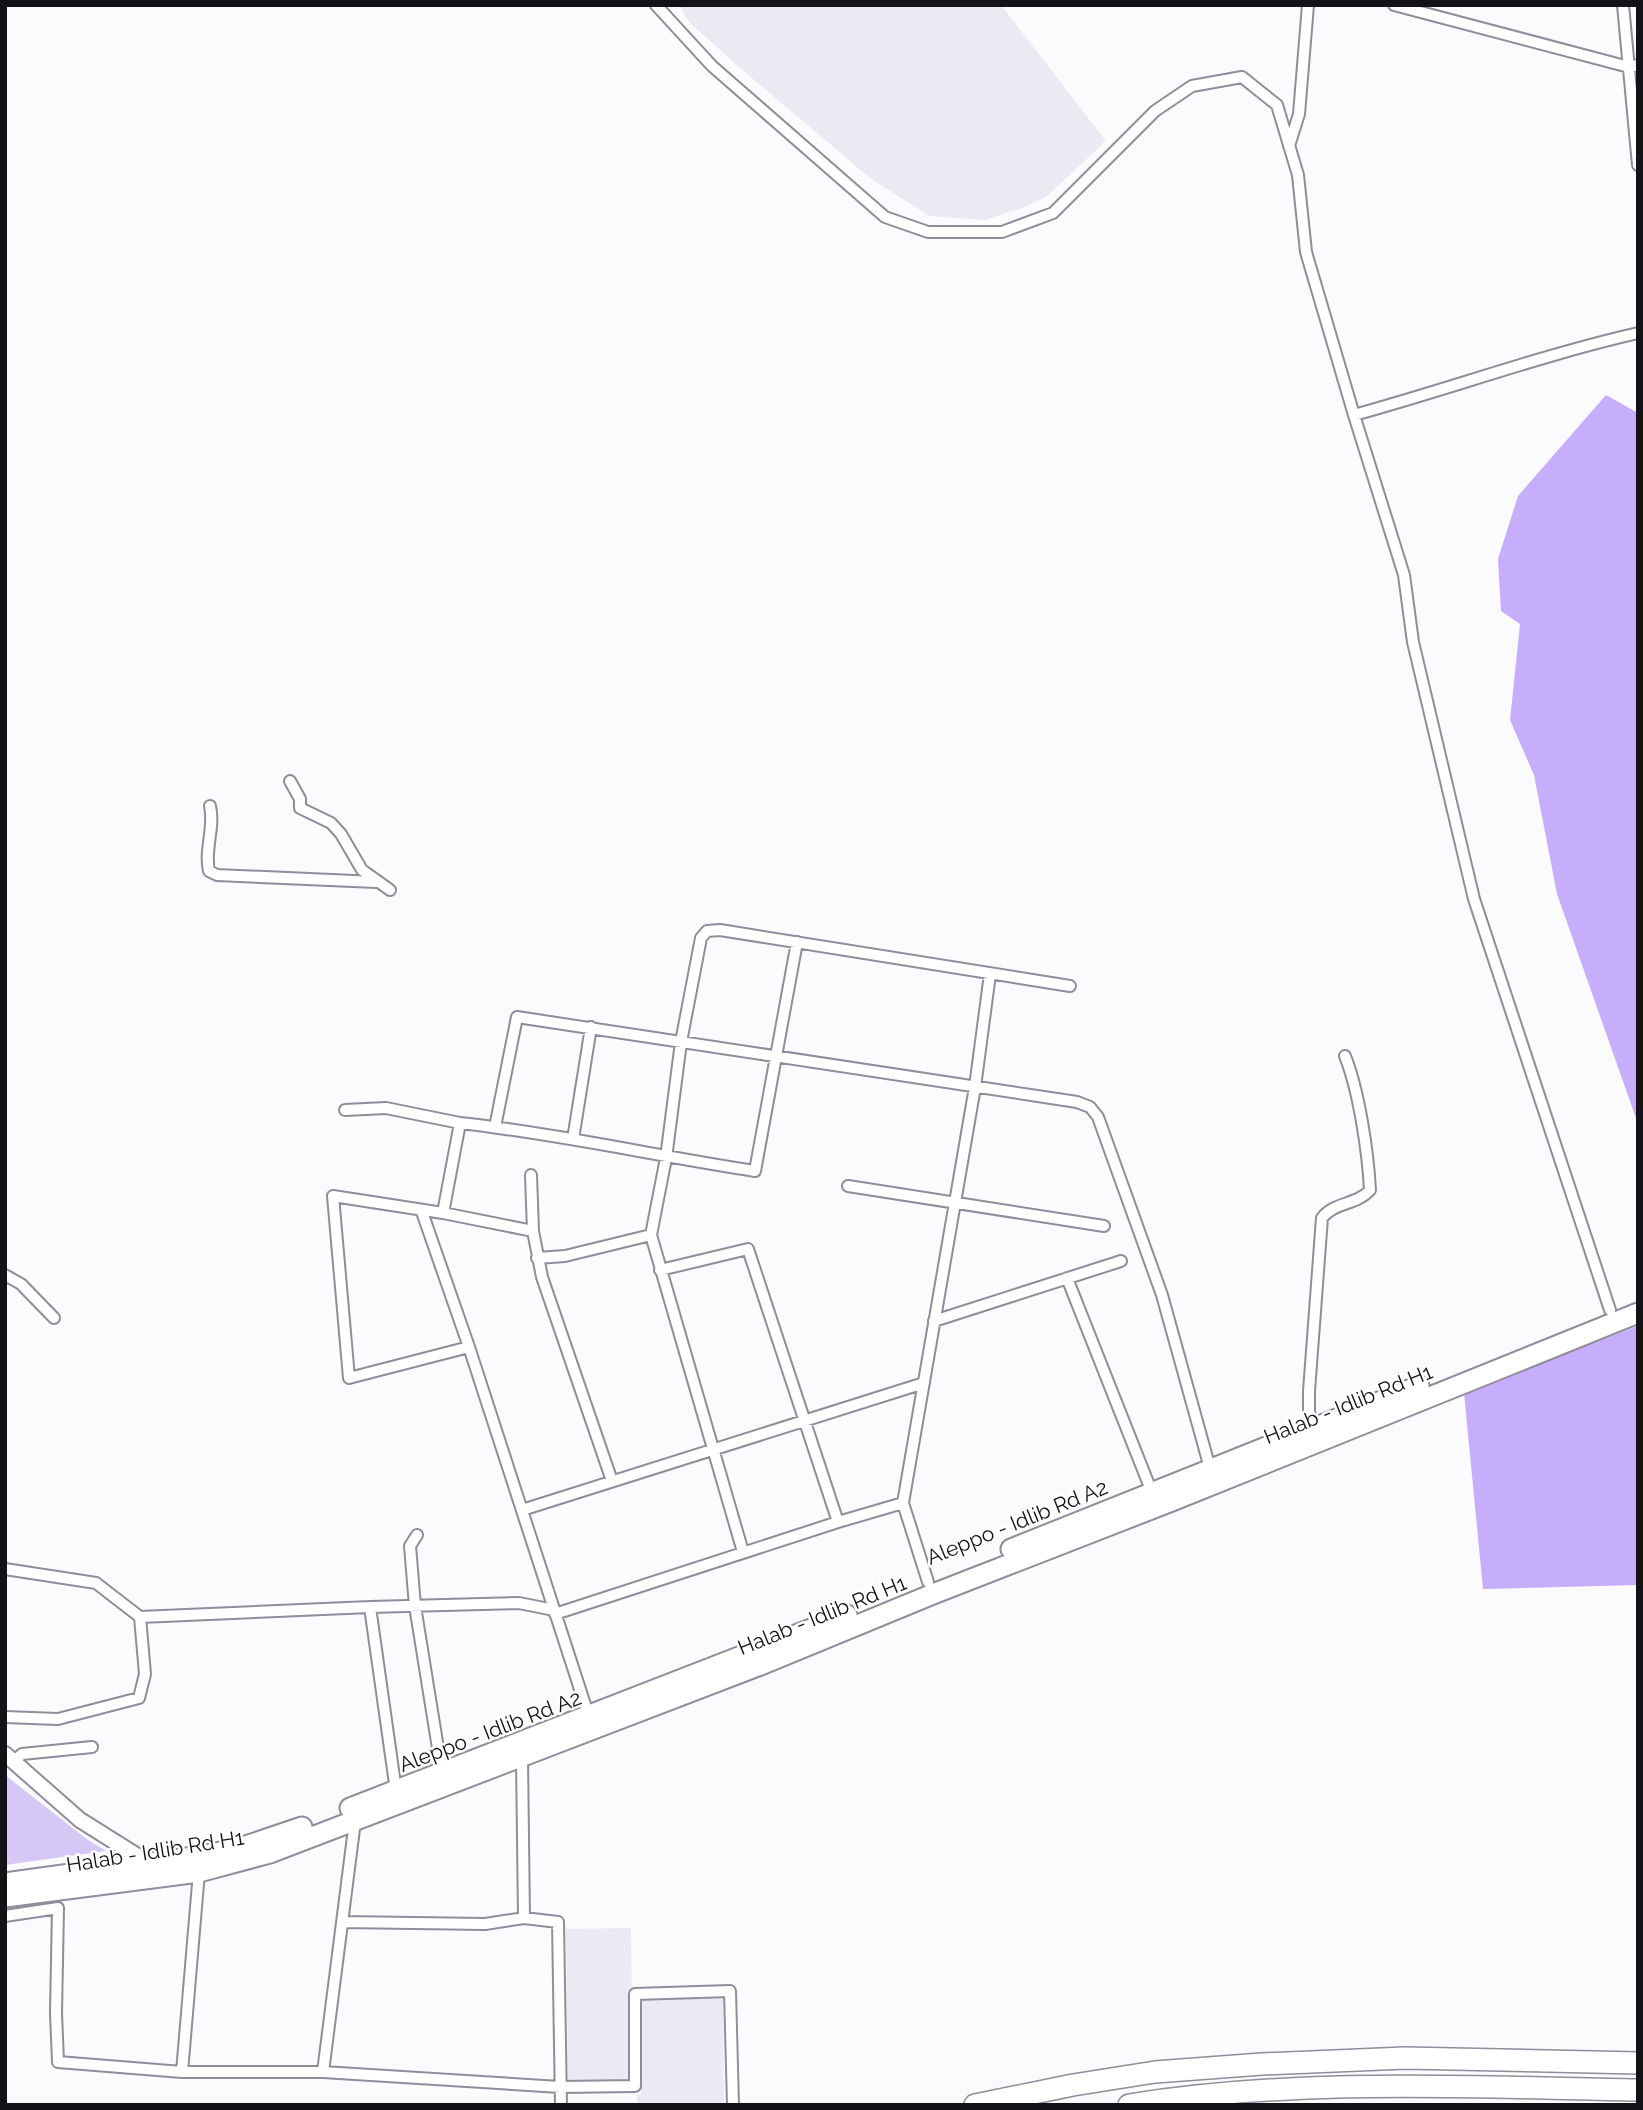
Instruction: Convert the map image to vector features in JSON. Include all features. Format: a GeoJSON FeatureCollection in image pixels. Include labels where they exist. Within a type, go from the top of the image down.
{"type":"FeatureCollection","features":[{"type":"Feature","properties":{"kind":"highway","name":"Aleppo - Idlib Rd A2"},"geometry":{"type":"LineString","coordinates":[[5,1883],[240,1848],[280,1835],[931,1588],[1612,1316],[1638,1299]]}},
{"type":"Feature","properties":{"kind":"highway"},"geometry":{"type":"LineString","coordinates":[[1612,1316],[1638,1312]]}},
{"type":"Feature","properties":{"kind":"highway","name":"Halab - Idlib Rd H1"},"geometry":{"type":"LineString","coordinates":[[5,1897],[199,1871],[270,1853],[749,1670],[931,1588]]}},
{"type":"Feature","properties":{"kind":"highway"},"geometry":{"type":"LineString","coordinates":[[975,2105],[1156,2072],[1262,2064],[1405,2058],[1638,2063]]}},
{"type":"Feature","properties":{"kind":"highway"},"geometry":{"type":"LineString","coordinates":[[1129,2105],[1264,2090],[1405,2086],[1638,2090]]}},
{"type":"Feature","properties":{"kind":"street"},"geometry":{"type":"LineString","coordinates":[[656,5],[712,66],[885,217],[928,232],[1002,232],[1053,214],[1155,111],[1192,86],[1242,77],[1277,105],[1298,175],[1306,252],[1404,575],[1413,642],[1474,899],[1612,1316]]}},
{"type":"Feature","properties":{"kind":"street"},"geometry":{"type":"LineString","coordinates":[[1289,146],[1299,114],[1308,5]]}},
{"type":"Feature","properties":{"kind":"street"},"geometry":{"type":"LineString","coordinates":[[1394,5],[1633,66]]}},
{"type":"Feature","properties":{"kind":"street"},"geometry":{"type":"LineString","coordinates":[[1623,5],[1633,66],[1638,165]]}},
{"type":"Feature","properties":{"kind":"street"},"geometry":{"type":"LineString","coordinates":[[1354,415],[1638,332]]}},
{"type":"Feature","properties":{"kind":"street"},"geometry":{"type":"LineString","coordinates":[[290,781],[300,799],[300,808],[331,823],[341,834],[362,870],[390,890]]}},
{"type":"Feature","properties":{"kind":"street"},"geometry":{"type":"LineString","coordinates":[[210,806],[213,819],[207,863],[209,872],[217,875],[376,882]]}},
{"type":"Feature","properties":{"kind":"street"},"geometry":{"type":"LineString","coordinates":[[743,1552],[651,1235],[666,1158],[681,1042],[701,938],[707,931],[720,930],[1070,986]]}},
{"type":"Feature","properties":{"kind":"street"},"geometry":{"type":"LineString","coordinates":[[345,1110],[386,1108],[460,1123],[573,1139],[666,1158],[755,1171],[797,942]]}},
{"type":"Feature","properties":{"kind":"street"},"geometry":{"type":"LineString","coordinates":[[931,1588],[903,1503],[975,1087],[990,974]]}},
{"type":"Feature","properties":{"kind":"street"},"geometry":{"type":"LineString","coordinates":[[495,1127],[517,1017],[1077,1102],[1090,1107],[1098,1117],[1162,1295],[1208,1461]]}},
{"type":"Feature","properties":{"kind":"street"},"geometry":{"type":"LineString","coordinates":[[573,1139],[591,1027]]}},
{"type":"Feature","properties":{"kind":"street"},"geometry":{"type":"LineString","coordinates":[[1315,1435],[1309,1411],[1309,1391],[1322,1218],[1329,1210],[1364,1197],[1370,1190],[1352,1073],[1345,1056]]}},
{"type":"Feature","properties":{"kind":"street"},"geometry":{"type":"LineString","coordinates":[[443,1213],[460,1123]]}},
{"type":"Feature","properties":{"kind":"street"},"geometry":{"type":"LineString","coordinates":[[531,1175],[533,1231],[542,1277],[612,1481]]}},
{"type":"Feature","properties":{"kind":"street"},"geometry":{"type":"LineString","coordinates":[[848,1186],[1104,1226]]}},
{"type":"Feature","properties":{"kind":"street"},"geometry":{"type":"LineString","coordinates":[[469,1346],[349,1378],[333,1196],[422,1212],[443,1213],[533,1231]]}},
{"type":"Feature","properties":{"kind":"street"},"geometry":{"type":"LineString","coordinates":[[422,1212],[469,1346],[589,1717]]}},
{"type":"Feature","properties":{"kind":"street"},"geometry":{"type":"LineString","coordinates":[[537,1258],[565,1256],[651,1235]]}},
{"type":"Feature","properties":{"kind":"street"},"geometry":{"type":"LineString","coordinates":[[660,1270],[747,1249],[838,1521]]}},
{"type":"Feature","properties":{"kind":"street"},"geometry":{"type":"LineString","coordinates":[[934,1321],[1121,1261]]}},
{"type":"Feature","properties":{"kind":"street"},"geometry":{"type":"LineString","coordinates":[[5,1275],[21,1284],[54,1318]]}},
{"type":"Feature","properties":{"kind":"street"},"geometry":{"type":"LineString","coordinates":[[1067,1278],[1149,1485]]}},
{"type":"Feature","properties":{"kind":"street"},"geometry":{"type":"LineString","coordinates":[[522,1510],[924,1383]]}},
{"type":"Feature","properties":{"kind":"street"},"geometry":{"type":"LineString","coordinates":[[5,1569],[96,1583],[140,1617],[519,1603],[555,1612],[838,1521],[903,1503]]}},
{"type":"Feature","properties":{"kind":"street"},"geometry":{"type":"LineString","coordinates":[[417,1535],[410,1546],[415,1605],[442,1773]]}},
{"type":"Feature","properties":{"kind":"street"},"geometry":{"type":"LineString","coordinates":[[370,1607],[396,1791]]}},
{"type":"Feature","properties":{"kind":"street"},"geometry":{"type":"LineString","coordinates":[[5,1717],[58,1719],[139,1698],[145,1674],[140,1617]]}},
{"type":"Feature","properties":{"kind":"street"},"geometry":{"type":"LineString","coordinates":[[9,1757],[92,1747]]}},
{"type":"Feature","properties":{"kind":"street"},"geometry":{"type":"LineString","coordinates":[[9,1757],[80,1820],[147,1862]]}},
{"type":"Feature","properties":{"kind":"street"},"geometry":{"type":"LineString","coordinates":[[522,1758],[524,1918]]}},
{"type":"Feature","properties":{"kind":"street"},"geometry":{"type":"LineString","coordinates":[[323,2072],[355,1821]]}},
{"type":"Feature","properties":{"kind":"street"},"geometry":{"type":"LineString","coordinates":[[182,2072],[199,1871]]}},
{"type":"Feature","properties":{"kind":"street"},"geometry":{"type":"LineString","coordinates":[[5,1916],[58,1908],[58,2062],[182,2072],[323,2072],[560,2087],[635,2086],[635,1994],[730,1991],[733,2105]]}},
{"type":"Feature","properties":{"kind":"street"},"geometry":{"type":"LineString","coordinates":[[343,1922],[485,1924],[524,1918],[558,1922],[561,2105]]}},
{"type":"Feature","properties":{"kind":"shaded area"},"geometry":{"type":"Polygon","coordinates":[[[679,5],[1001,5],[1106,141],[1046,197],[1022,208],[985,220],[929,216],[870,178],[689,22],[679,5]]]}},
{"type":"Feature","properties":{"kind":"shaded area"},"geometry":{"type":"Polygon","coordinates":[[[1606,395],[1638,413],[1638,1124],[1557,894],[1534,775],[1510,720],[1520,624],[1501,611],[1498,559],[1518,496],[1606,395]]]}},
{"type":"Feature","properties":{"kind":"shaded area"},"geometry":{"type":"Polygon","coordinates":[[[1638,1326],[1638,1585],[1483,1589],[1464,1393],[1638,1326]]]}},
{"type":"Feature","properties":{"kind":"shaded area"},"geometry":{"type":"Polygon","coordinates":[[[5,1775],[88,1840],[106,1851],[5,1865],[5,1775]]]}},
{"type":"Feature","properties":{"kind":"shaded area"},"geometry":{"type":"Polygon","coordinates":[[[631,1928],[633,2080],[568,2081],[566,1929],[631,1928]]]}},
{"type":"Feature","properties":{"kind":"shaded area"},"geometry":{"type":"Polygon","coordinates":[[[723,1997],[724,2105],[637,2105],[637,2095],[641,2094],[637,2004],[641,1999],[723,1997]]]}}]}
